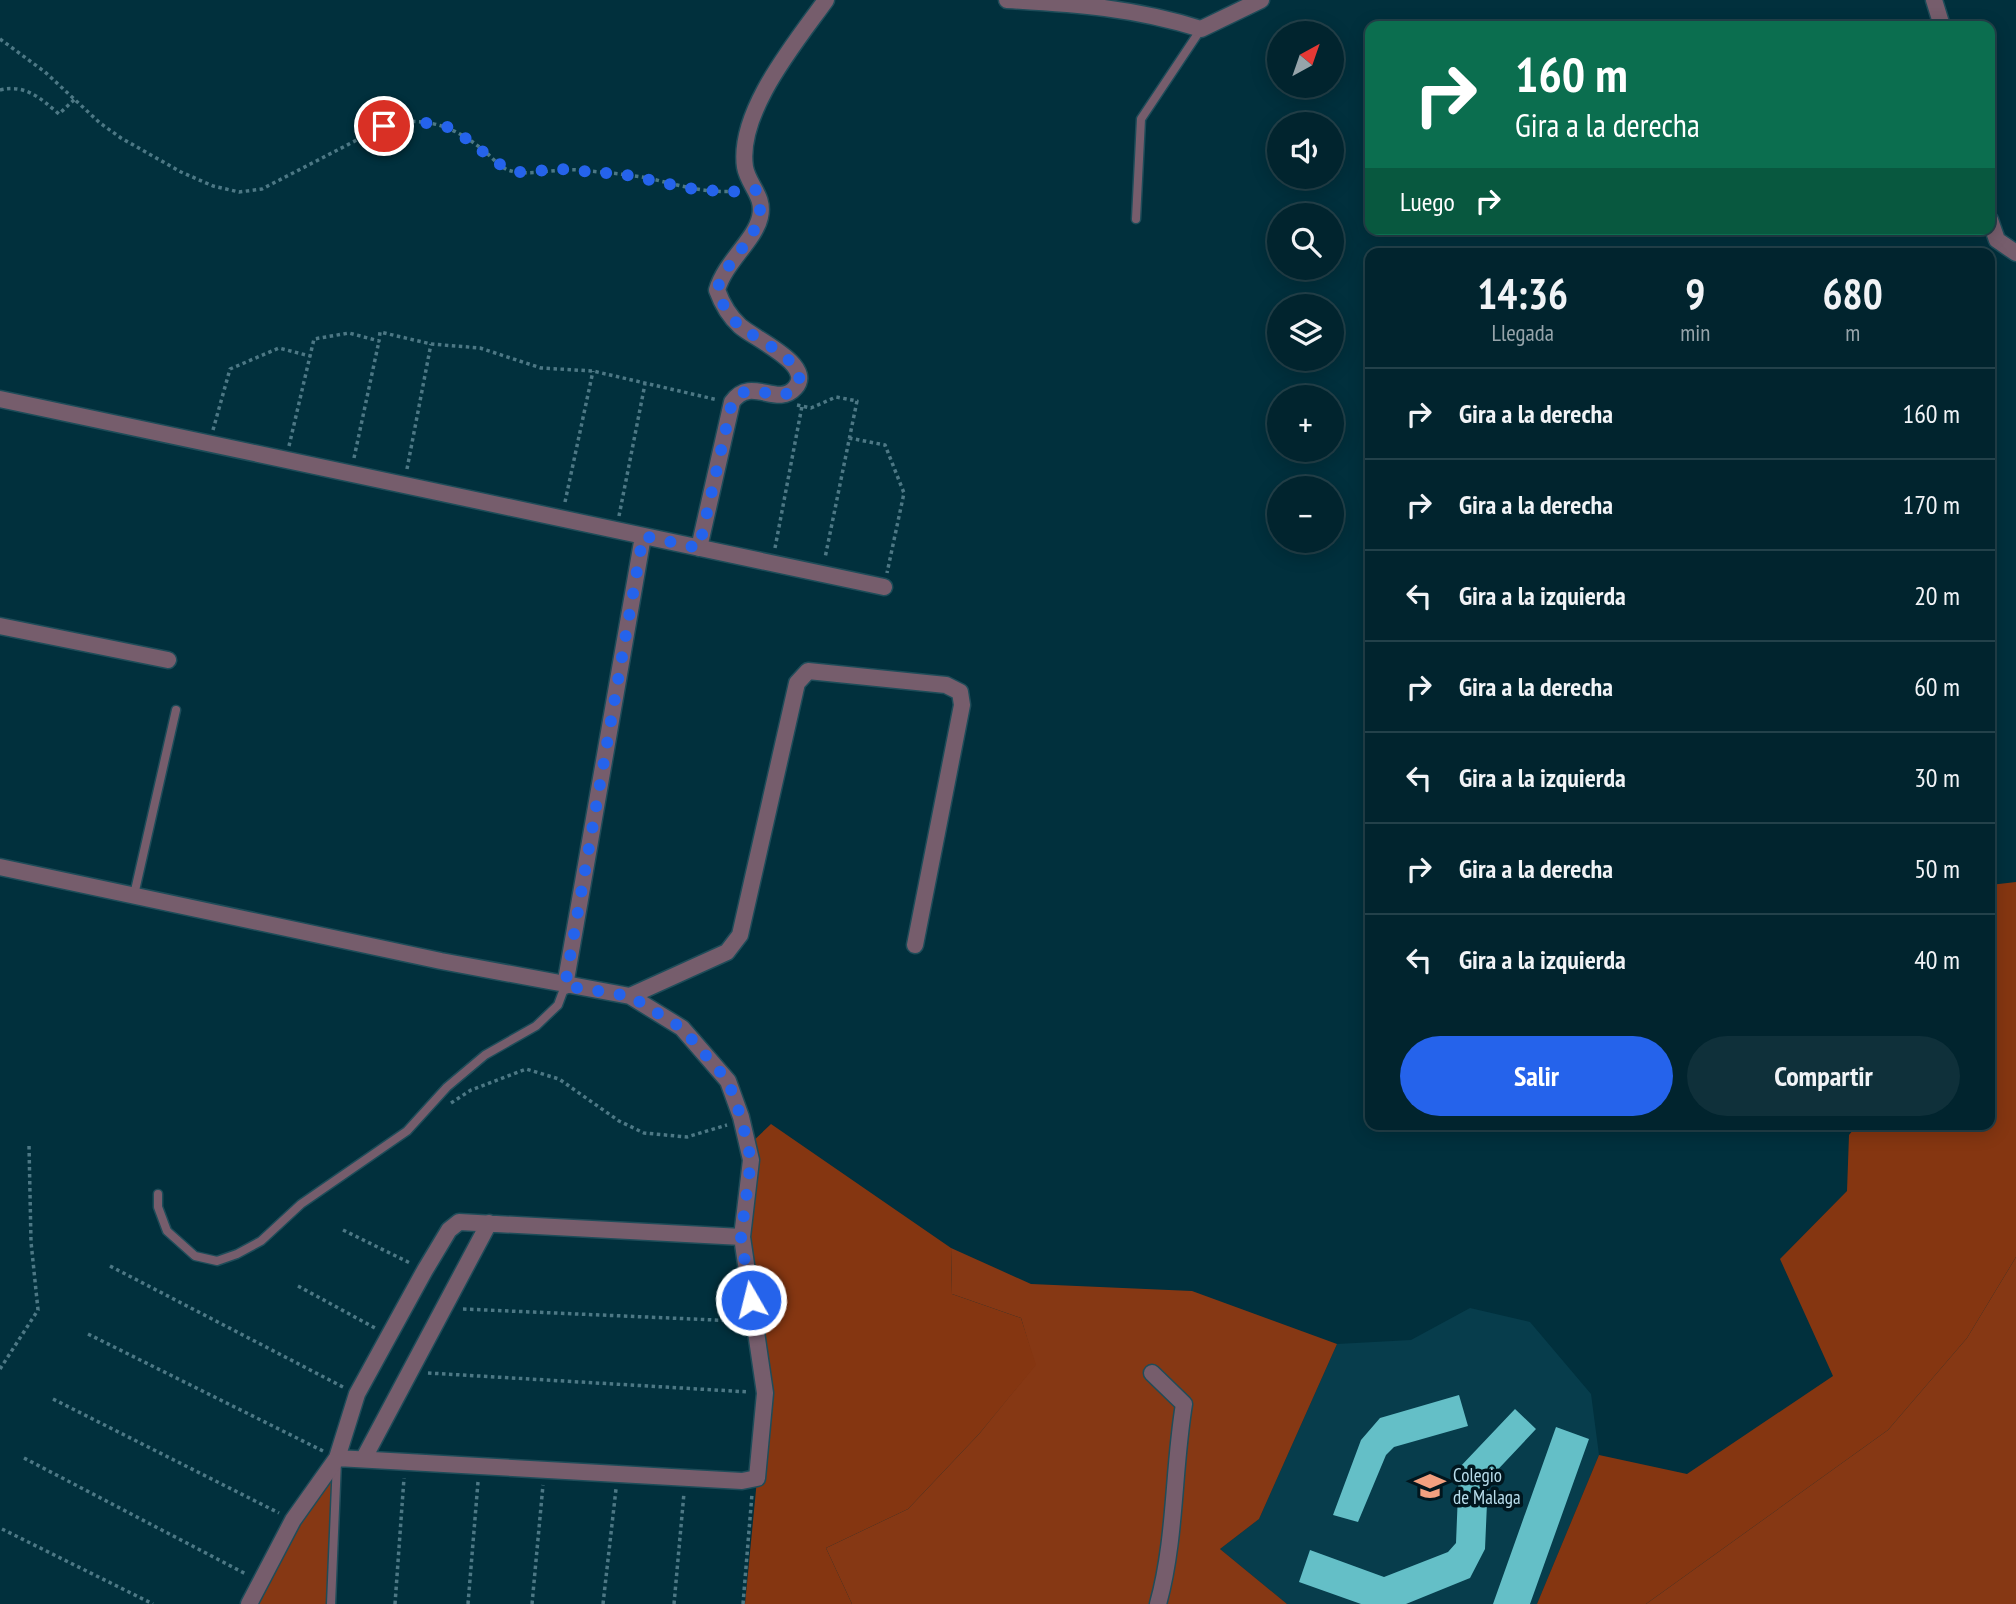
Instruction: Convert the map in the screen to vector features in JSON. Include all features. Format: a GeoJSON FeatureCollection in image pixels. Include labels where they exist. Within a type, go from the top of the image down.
{"type":"FeatureCollection","features":[{"type":"Feature","properties":{"kind":"street"},"geometry":{"type":"LineString","coordinates":[[699,548],[732,402],[741,393],[752,390],[777,395],[789,393],[797,387],[800,379],[794,365],[740,327],[725,308],[717,290],[721,276],[757,227],[761,214],[757,190],[745,169],[745,145],[752,120],[771,80],[826,0]]}},
{"type":"Feature","properties":{"kind":"street"},"geometry":{"type":"LineString","coordinates":[[1007,0],[1109,8],[1156,15],[1201,29],[1261,0]]}},
{"type":"Feature","properties":{"kind":"street"},"geometry":{"type":"LineString","coordinates":[[1934,0],[1940,21]]}},
{"type":"Feature","properties":{"kind":"street"},"geometry":{"type":"LineString","coordinates":[[1995,234],[1997,240],[2016,253]]}},
{"type":"Feature","properties":{"kind":"street"},"geometry":{"type":"LineString","coordinates":[[0,399],[884,587]]}},
{"type":"Feature","properties":{"kind":"street"},"geometry":{"type":"LineString","coordinates":[[565,986],[643,536]]}},
{"type":"Feature","properties":{"kind":"street"},"geometry":{"type":"LineString","coordinates":[[0,626],[169,660]]}},
{"type":"Feature","properties":{"kind":"street"},"geometry":{"type":"LineString","coordinates":[[630,996],[727,952],[740,935],[797,683],[808,671],[946,685],[960,692],[962,705],[915,945]]}},
{"type":"Feature","properties":{"kind":"street"},"geometry":{"type":"LineString","coordinates":[[0,867],[565,986],[630,996],[682,1028],[728,1081],[741,1117],[751,1160],[741,1237],[765,1393],[755,1478],[742,1481],[337,1458]]}},
{"type":"Feature","properties":{"kind":"street"},"geometry":{"type":"LineString","coordinates":[[248,1604],[293,1520],[337,1458],[357,1394],[425,1270],[449,1230],[458,1222],[741,1237]]}},
{"type":"Feature","properties":{"kind":"street"},"geometry":{"type":"LineString","coordinates":[[364,1458],[489,1223]]}},
{"type":"Feature","properties":{"kind":"street"},"geometry":{"type":"LineString","coordinates":[[1152,1373],[1184,1404],[1177,1447],[1168,1569],[1158,1604]]}},
{"type":"Feature","properties":{"kind":"lane"},"geometry":{"type":"LineString","coordinates":[[1136,219],[1141,119],[1201,29]]}},
{"type":"Feature","properties":{"kind":"lane"},"geometry":{"type":"LineString","coordinates":[[134,895],[176,710]]}},
{"type":"Feature","properties":{"kind":"lane"},"geometry":{"type":"LineString","coordinates":[[158,1194],[158,1207],[167,1231],[195,1256],[217,1261],[237,1254],[261,1241],[301,1204],[407,1131],[447,1087],[485,1055],[536,1026],[558,1005],[565,986]]}},
{"type":"Feature","properties":{"kind":"lane"},"geometry":{"type":"LineString","coordinates":[[331,1604],[337,1458]]}},
{"type":"Feature","properties":{"kind":"path"},"geometry":{"type":"LineString","coordinates":[[0,39],[76,98],[100,123],[157,160],[213,186],[239,192],[262,189],[384,126],[400,121],[427,121],[455,130],[508,170],[520,172],[561,169],[627,175],[687,188],[726,192],[757,190]]}},
{"type":"Feature","properties":{"kind":"path"},"geometry":{"type":"LineString","coordinates":[[0,90],[14,87],[29,90],[59,114],[76,98]]}},
{"type":"Feature","properties":{"kind":"path"},"geometry":{"type":"LineString","coordinates":[[351,473],[380,332],[431,344],[481,348],[541,368],[593,371],[732,402]]}},
{"type":"Feature","properties":{"kind":"path"},"geometry":{"type":"LineString","coordinates":[[286,459],[314,339],[349,333],[379,341]]}},
{"type":"Feature","properties":{"kind":"path"},"geometry":{"type":"LineString","coordinates":[[404,485],[431,344]]}},
{"type":"Feature","properties":{"kind":"path"},"geometry":{"type":"LineString","coordinates":[[210,443],[230,369],[279,348],[310,356]]}},
{"type":"Feature","properties":{"kind":"path"},"geometry":{"type":"LineString","coordinates":[[561,518],[593,371]]}},
{"type":"Feature","properties":{"kind":"path"},"geometry":{"type":"LineString","coordinates":[[616,530],[645,384]]}},
{"type":"Feature","properties":{"kind":"path"},"geometry":{"type":"LineString","coordinates":[[792,404],[811,408],[836,397],[857,401],[822,574]]}},
{"type":"Feature","properties":{"kind":"path"},"geometry":{"type":"LineString","coordinates":[[772,563],[802,406]]}},
{"type":"Feature","properties":{"kind":"path"},"geometry":{"type":"LineString","coordinates":[[849,438],[885,445],[904,493],[884,587]]}},
{"type":"Feature","properties":{"kind":"path"},"geometry":{"type":"LineString","coordinates":[[449,1104],[471,1090],[526,1069],[559,1079],[620,1121],[656,1136],[687,1138],[717,1130],[741,1117]]}},
{"type":"Feature","properties":{"kind":"path"},"geometry":{"type":"LineString","coordinates":[[0,1369],[38,1310],[32,1242],[29,1145]]}},
{"type":"Feature","properties":{"kind":"path"},"geometry":{"type":"LineString","coordinates":[[343,1230],[425,1270]]}},
{"type":"Feature","properties":{"kind":"path"},"geometry":{"type":"LineString","coordinates":[[110,1266],[357,1394]]}},
{"type":"Feature","properties":{"kind":"path"},"geometry":{"type":"LineString","coordinates":[[298,1286],[389,1336]]}},
{"type":"Feature","properties":{"kind":"path"},"geometry":{"type":"LineString","coordinates":[[443,1308],[754,1322]]}},
{"type":"Feature","properties":{"kind":"path"},"geometry":{"type":"LineString","coordinates":[[88,1334],[337,1458]]}},
{"type":"Feature","properties":{"kind":"path"},"geometry":{"type":"LineString","coordinates":[[409,1372],[765,1393]]}},
{"type":"Feature","properties":{"kind":"path"},"geometry":{"type":"LineString","coordinates":[[53,1399],[293,1520]]}},
{"type":"Feature","properties":{"kind":"path"},"geometry":{"type":"LineString","coordinates":[[24,1458],[260,1581]]}},
{"type":"Feature","properties":{"kind":"path"},"geometry":{"type":"LineString","coordinates":[[395,1604],[405,1462]]}},
{"type":"Feature","properties":{"kind":"path"},"geometry":{"type":"LineString","coordinates":[[468,1604],[479,1466]]}},
{"type":"Feature","properties":{"kind":"path"},"geometry":{"type":"LineString","coordinates":[[532,1604],[544,1468]]}},
{"type":"Feature","properties":{"kind":"path"},"geometry":{"type":"LineString","coordinates":[[603,1604],[617,1473]]}},
{"type":"Feature","properties":{"kind":"path"},"geometry":{"type":"LineString","coordinates":[[674,1604],[685,1477]]}},
{"type":"Feature","properties":{"kind":"path"},"geometry":{"type":"LineString","coordinates":[[743,1604],[755,1478]]}},
{"type":"Feature","properties":{"kind":"path"},"geometry":{"type":"LineString","coordinates":[[2,1528],[152,1604]]}},
{"type":"Feature","properties":{"kind":"shaded area"},"geometry":{"type":"Polygon","coordinates":[[[2016,882],[2016,1257],[1967,1338],[1888,1430],[1646,1604],[1537,1604],[1599,1455],[1687,1474],[1833,1376],[1780,1259],[1847,1191],[1849,1135],[1853,1130],[1995,1130],[1995,884],[2016,882]]]}},
{"type":"Feature","properties":{"kind":"shaded area"},"geometry":{"type":"Polygon","coordinates":[[[771,1124],[951,1248],[952,1294],[1021,1318],[1036,1365],[979,1434],[908,1509],[826,1548],[852,1604],[745,1604],[764,1407],[742,1237],[748,1146],[771,1124]]]}},
{"type":"Feature","properties":{"kind":"shaded area"},"geometry":{"type":"Polygon","coordinates":[[[951,1248],[1031,1284],[1192,1291],[1337,1344],[1259,1519],[1220,1549],[1287,1604],[852,1604],[826,1548],[908,1509],[979,1434],[1035,1365],[1021,1318],[952,1294],[951,1248]]]}},
{"type":"Feature","properties":{"kind":"shaded area"},"geometry":{"type":"Polygon","coordinates":[[[2016,1257],[2016,1604],[1646,1604],[1888,1430],[1967,1338],[2016,1257]]]}},
{"type":"Feature","properties":{"kind":"shaded area","name":"Colegio de Malaga"},"geometry":{"type":"Polygon","coordinates":[[[1470,1308],[1530,1322],[1591,1394],[1599,1455],[1537,1604],[1287,1604],[1220,1549],[1259,1519],[1337,1344],[1411,1340],[1470,1308]]]}},
{"type":"Feature","properties":{"kind":"shaded area"},"geometry":{"type":"Polygon","coordinates":[[[337,1458],[331,1604],[249,1604],[337,1458]]]}},
{"type":"Feature","properties":{"kind":"building"},"geometry":{"type":"Polygon","coordinates":[[[1459,1395],[1468,1426],[1394,1447],[1386,1455],[1358,1522],[1333,1515],[1361,1440],[1380,1418],[1459,1395]]]}},
{"type":"Feature","properties":{"kind":"building"},"geometry":{"type":"Polygon","coordinates":[[[1515,1409],[1536,1429],[1488,1480],[1485,1549],[1470,1578],[1406,1604],[1361,1604],[1299,1582],[1310,1550],[1384,1577],[1448,1552],[1456,1543],[1459,1468],[1515,1409]]]}},
{"type":"Feature","properties":{"kind":"building"},"geometry":{"type":"Polygon","coordinates":[[[1556,1427],[1589,1439],[1530,1604],[1493,1604],[1556,1427]]]}},
{"type":"Feature","properties":{"kind":"place","name":"Colegio de Malaga"},"geometry":{"type":"Point","coordinates":[1430,1486]}},
{"type":"Feature","properties":{"kind":"route"},"geometry":{"type":"LineString","coordinates":[[384,126],[400,121],[440,124],[455,130],[508,170],[520,172],[561,169],[648,178],[687,188],[726,192],[757,190],[761,202],[757,227],[721,276],[717,290],[729,315],[740,327],[780,352],[794,365],[800,379],[797,387],[789,393],[777,395],[752,390],[734,398],[699,548],[643,536],[565,986],[630,996],[682,1028],[728,1081],[741,1117],[751,1160],[741,1237],[751,1300]]}}]}
